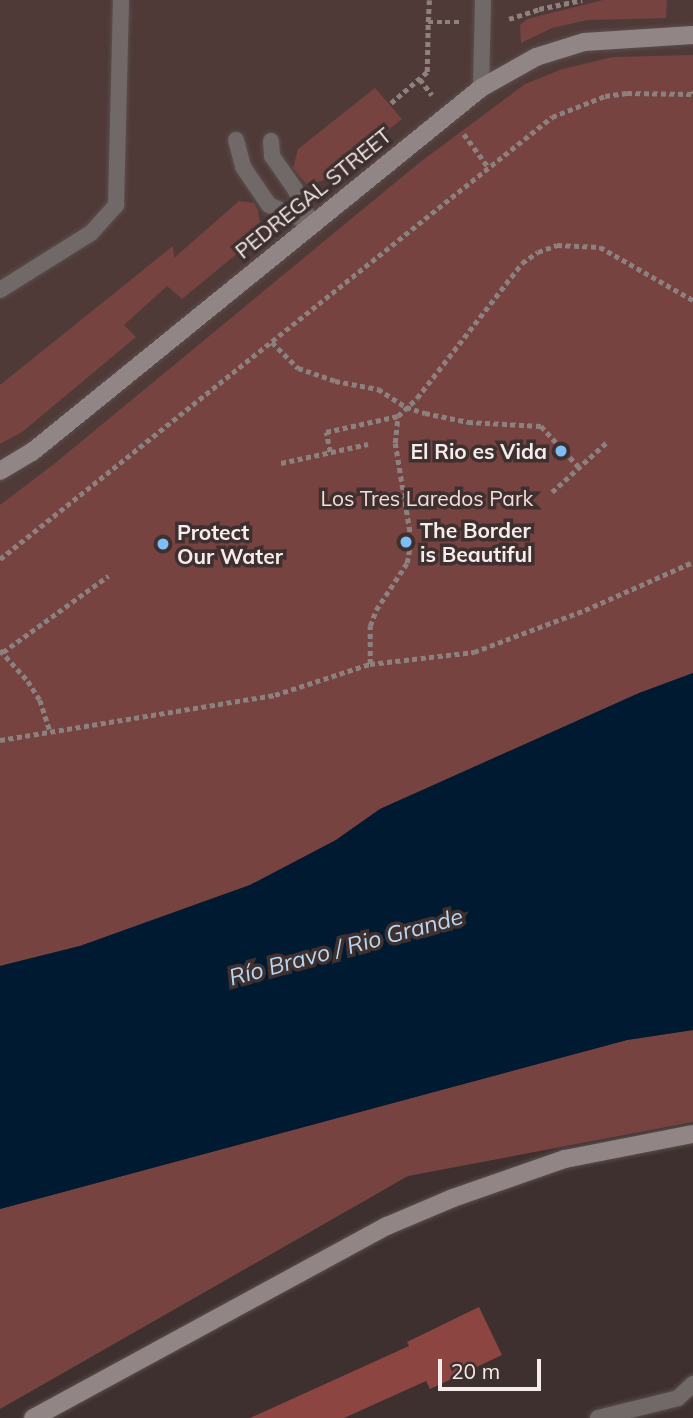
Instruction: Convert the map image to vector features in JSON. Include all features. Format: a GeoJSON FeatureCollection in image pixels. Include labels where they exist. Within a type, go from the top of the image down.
{"type":"FeatureCollection","features":[{"type":"Feature","properties":{"kind":"main road","name":"PEDREGAL STREET"},"geometry":{"type":"LineString","coordinates":[[0,471],[32,452],[311,223],[481,88],[536,57],[584,42],[693,35]]}},
{"type":"Feature","properties":{"kind":"main road"},"geometry":{"type":"LineString","coordinates":[[33,1418],[387,1226],[453,1198],[565,1159],[693,1135]]}},
{"type":"Feature","properties":{"kind":"lane"},"geometry":{"type":"LineString","coordinates":[[0,290],[91,233],[116,205],[121,0]]}},
{"type":"Feature","properties":{"kind":"lane"},"geometry":{"type":"LineString","coordinates":[[481,88],[484,0]]}},
{"type":"Feature","properties":{"kind":"lane"},"geometry":{"type":"LineString","coordinates":[[236,140],[243,167],[269,205],[311,223]]}},
{"type":"Feature","properties":{"kind":"lane"},"geometry":{"type":"LineString","coordinates":[[271,141],[272,156],[295,189],[311,223]]}},
{"type":"Feature","properties":{"kind":"lane"},"geometry":{"type":"LineString","coordinates":[[598,1418],[678,1398],[693,1384]]}},
{"type":"Feature","properties":{"kind":"path"},"geometry":{"type":"LineString","coordinates":[[391,103],[427,72],[429,0]]}},
{"type":"Feature","properties":{"kind":"path"},"geometry":{"type":"LineString","coordinates":[[501,22],[539,9],[582,0]]}},
{"type":"Feature","properties":{"kind":"path"},"geometry":{"type":"LineString","coordinates":[[428,22],[466,22]]}},
{"type":"Feature","properties":{"kind":"path"},"geometry":{"type":"LineString","coordinates":[[419,79],[433,97]]}},
{"type":"Feature","properties":{"kind":"path"},"geometry":{"type":"LineString","coordinates":[[0,559],[552,117],[577,106],[627,93],[693,93]]}},
{"type":"Feature","properties":{"kind":"path"},"geometry":{"type":"LineString","coordinates":[[461,131],[489,168]]}},
{"type":"Feature","properties":{"kind":"path"},"geometry":{"type":"LineString","coordinates":[[370,664],[370,626],[376,610],[407,563],[411,540],[395,443],[398,416],[417,398],[522,263],[538,252],[556,245],[600,247],[693,300]]}},
{"type":"Feature","properties":{"kind":"path"},"geometry":{"type":"LineString","coordinates":[[272,342],[298,368],[378,389],[406,407],[468,422],[541,426],[579,467]]}},
{"type":"Feature","properties":{"kind":"path"},"geometry":{"type":"LineString","coordinates":[[330,452],[326,432],[398,416]]}},
{"type":"Feature","properties":{"kind":"path"},"geometry":{"type":"LineString","coordinates":[[552,492],[607,442]]}},
{"type":"Feature","properties":{"kind":"path"},"geometry":{"type":"LineString","coordinates":[[281,463],[368,444]]}},
{"type":"Feature","properties":{"kind":"path"},"geometry":{"type":"LineString","coordinates":[[0,740],[275,695],[370,664],[474,652],[585,610],[693,562]]}},
{"type":"Feature","properties":{"kind":"path"},"geometry":{"type":"LineString","coordinates":[[51,732],[40,700],[28,681],[1,651],[108,576]]}},
{"type":"Feature","properties":{"kind":"shaded area","name":"Los Tres Laredos Park"},"geometry":{"type":"Polygon","coordinates":[[[0,0],[693,0],[693,673],[0,966],[0,0]]]}},
{"type":"Feature","properties":{"kind":"green space"},"geometry":{"type":"Polygon","coordinates":[[[603,0],[667,0],[666,18],[588,20],[552,28],[521,43],[520,25],[527,19],[603,0]]]}},
{"type":"Feature","properties":{"kind":"green space","name":"Los Tres Laredos Park"},"geometry":{"type":"Polygon","coordinates":[[[693,55],[693,673],[639,693],[380,809],[336,840],[250,885],[80,946],[0,966],[0,505],[54,464],[419,163],[525,84],[563,69],[613,57],[693,55]]]}},
{"type":"Feature","properties":{"kind":"green space"},"geometry":{"type":"Polygon","coordinates":[[[375,88],[402,119],[334,173],[322,181],[306,184],[293,168],[298,149],[375,88]]]}},
{"type":"Feature","properties":{"kind":"green space"},"geometry":{"type":"Polygon","coordinates":[[[239,201],[254,203],[258,210],[261,230],[256,238],[182,299],[167,286],[124,325],[136,337],[22,432],[0,444],[0,385],[173,246],[174,258],[239,201]]]}},
{"type":"Feature","properties":{"kind":"green space"},"geometry":{"type":"Polygon","coordinates":[[[693,1030],[693,1122],[408,1176],[0,1409],[0,1209],[627,1040],[693,1030]]]}},
{"type":"Feature","properties":{"kind":"water","name":"Río Bravo / Rio Grande"},"geometry":{"type":"Polygon","coordinates":[[[693,673],[693,1030],[627,1040],[0,1209],[0,966],[80,946],[250,885],[336,840],[380,809],[639,693],[693,673]]]}},
{"type":"Feature","properties":{"kind":"building"},"geometry":{"type":"Polygon","coordinates":[[[479,1307],[502,1355],[430,1389],[426,1381],[344,1418],[250,1418],[409,1346],[407,1342],[479,1307]]]}},
{"type":"Feature","properties":{"kind":"place","name":"El Rio es Vida"},"geometry":{"type":"Point","coordinates":[561,451]}},
{"type":"Feature","properties":{"kind":"place","name":"The Border is Beautiful"},"geometry":{"type":"Point","coordinates":[406,542]}},
{"type":"Feature","properties":{"kind":"place","name":"Protect Our Water"},"geometry":{"type":"Point","coordinates":[163,544]}}]}
